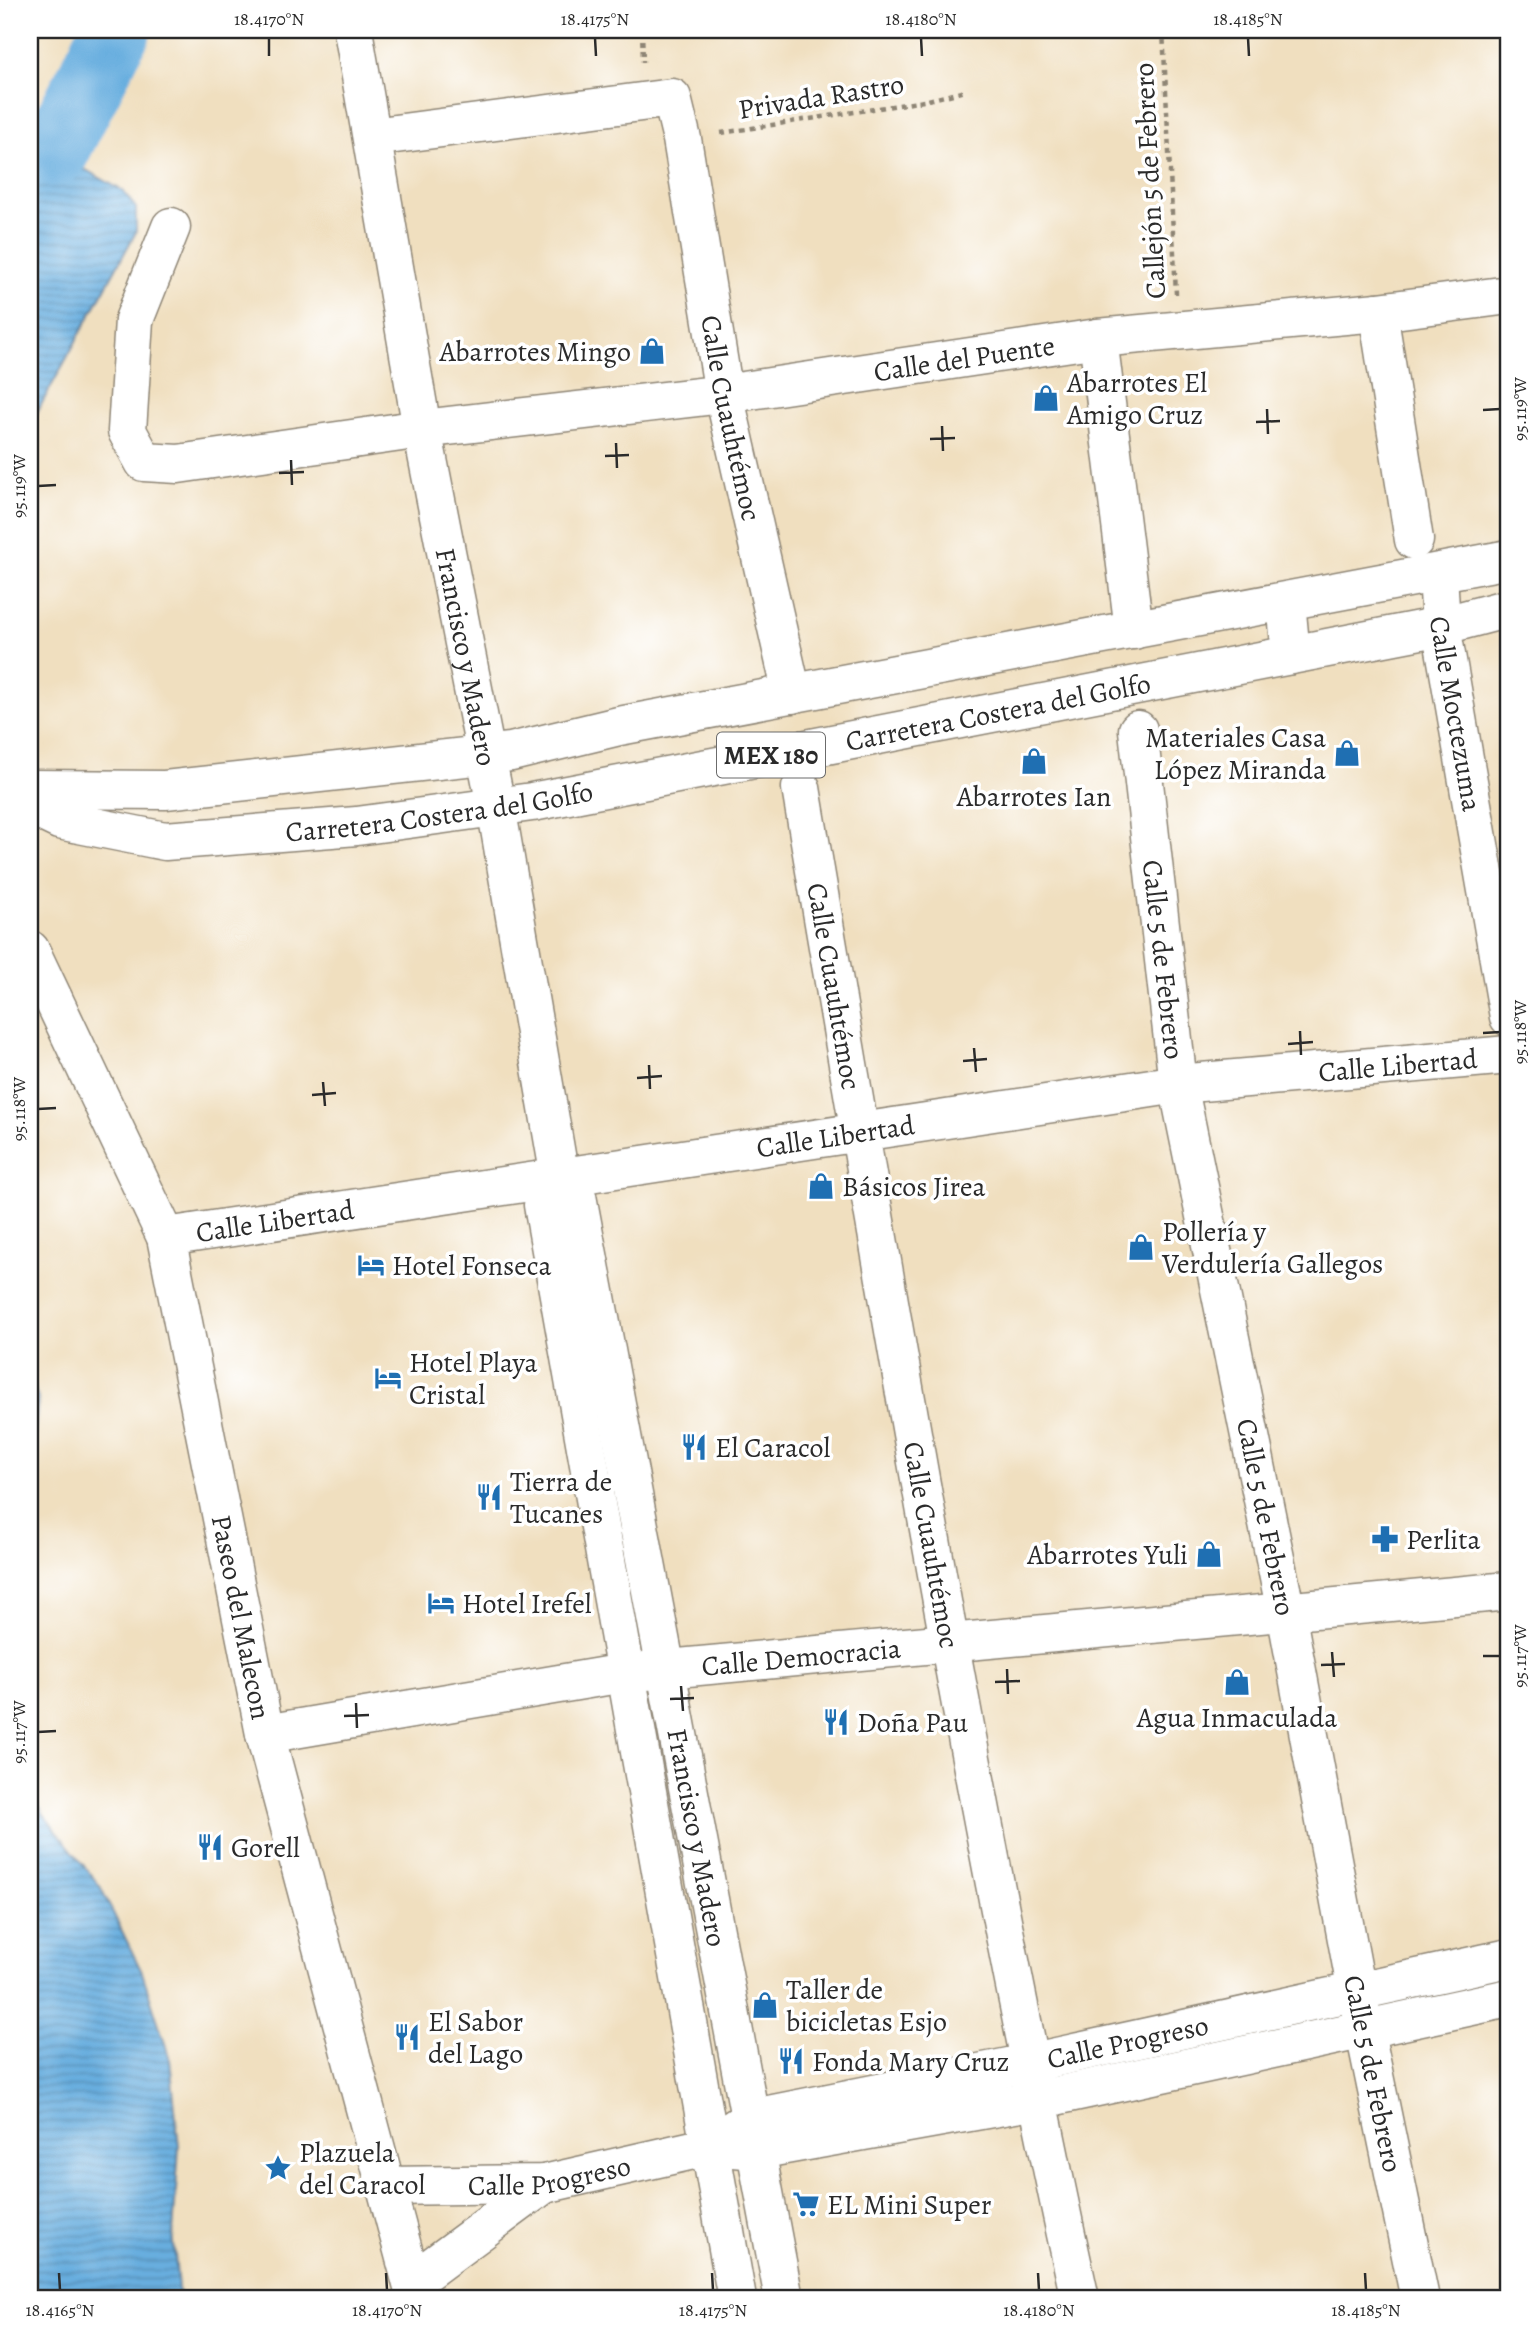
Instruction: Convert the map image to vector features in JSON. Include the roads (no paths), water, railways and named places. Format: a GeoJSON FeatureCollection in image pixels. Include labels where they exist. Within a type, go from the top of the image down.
{"type":"FeatureCollection","features":[{"type":"Feature","properties":{"kind":"street","name":"Francisco y Madero"},"geometry":{"type":"LineString","coordinates":[[353,30],[422,429],[496,806],[560,1178],[577,1196],[784,2299]]}},
{"type":"Feature","properties":{"kind":"street","name":"Calle Cuauhtémoc"},"geometry":{"type":"LineString","coordinates":[[372,137],[673,98],[724,394],[792,694]]}},
{"type":"Feature","properties":{"kind":"street","name":"Calle del Puente"},"geometry":{"type":"LineString","coordinates":[[171,227],[134,320],[127,431],[144,462],[178,464],[422,429],[724,394],[1098,338],[1378,312],[1509,295]]}},
{"type":"Feature","properties":{"kind":"street"},"geometry":{"type":"LineString","coordinates":[[1378,312],[1414,540]]}},
{"type":"Feature","properties":{"kind":"street"},"geometry":{"type":"LineString","coordinates":[[1098,338],[1135,630]]}},
{"type":"Feature","properties":{"kind":"street","name":"Carretera Costera del Golfo"},"geometry":{"type":"LineString","coordinates":[[30,789],[165,790],[486,754],[1509,559]]}},
{"type":"Feature","properties":{"kind":"street","name":"Calle Moctezuma"},"geometry":{"type":"LineString","coordinates":[[1438,573],[1441,626],[1509,1017]]}},
{"type":"Feature","properties":{"kind":"street"},"geometry":{"type":"LineString","coordinates":[[1286,602],[1290,655]]}},
{"type":"Feature","properties":{"kind":"street","name":"Carretera Costera del Golfo"},"geometry":{"type":"LineString","coordinates":[[30,806],[59,820],[165,841],[357,826],[496,806],[1441,626],[1509,608]]}},
{"type":"Feature","properties":{"kind":"street","name":"Calle 5 de Febrero"},"geometry":{"type":"LineString","coordinates":[[1138,730],[1178,1084],[1286,1612],[1420,2299]]}},
{"type":"Feature","properties":{"kind":"street","name":"Calle Cuauhtémoc"},"geometry":{"type":"LineString","coordinates":[[801,788],[860,1134],[1029,2063],[1080,2299]]}},
{"type":"Feature","properties":{"kind":"street","name":"Paseo del Malecon"},"geometry":{"type":"LineString","coordinates":[[30,950],[166,1237],[265,1734],[414,2291]]}},
{"type":"Feature","properties":{"kind":"street","name":"Calle Libertad"},"geometry":{"type":"LineString","coordinates":[[166,1237],[1178,1084],[1509,1055]]}},
{"type":"Feature","properties":{"kind":"street","name":"Francisco y Madero"},"geometry":{"type":"LineString","coordinates":[[560,1178],[543,1205],[737,2299]]}},
{"type":"Feature","properties":{"kind":"street","name":"Calle Democracia"},"geometry":{"type":"LineString","coordinates":[[265,1734],[624,1673],[665,1672],[1509,1591]]}},
{"type":"Feature","properties":{"kind":"street","name":"Calle Progreso"},"geometry":{"type":"LineString","coordinates":[[753,2134],[1037,2100],[1362,2011],[1509,1958]]}},
{"type":"Feature","properties":{"kind":"street","name":"Calle Progreso"},"geometry":{"type":"LineString","coordinates":[[386,2186],[544,2184],[711,2146],[1029,2063],[1362,2011],[1509,1998]]}},
{"type":"Feature","properties":{"kind":"street"},"geometry":{"type":"LineString","coordinates":[[414,2291],[544,2184]]}},
{"type":"Feature","properties":{"kind":"water"},"geometry":{"type":"Polygon","coordinates":[[[30,138],[123,191],[136,208],[136,232],[30,425],[30,138]]]}},
{"type":"Feature","properties":{"kind":"water"},"geometry":{"type":"Polygon","coordinates":[[[30,1374],[38,1399],[30,1478],[30,1374]]]}},
{"type":"Feature","properties":{"kind":"water"},"geometry":{"type":"Polygon","coordinates":[[[30,1790],[44,1815],[100,1886],[142,1972],[170,2059],[179,2147],[173,2233],[179,2299],[30,2299],[30,1790]]]}},
{"type":"Feature","properties":{"kind":"waterway"},"geometry":{"type":"LineString","coordinates":[[54,152],[116,30]]}},
{"type":"Feature","properties":{"kind":"place","name":"Abarrotes Mingo"},"geometry":{"type":"Point","coordinates":[652,351]}},
{"type":"Feature","properties":{"kind":"place","name":"Abarrotes El Amigo Cruz"},"geometry":{"type":"Point","coordinates":[1046,398]}},
{"type":"Feature","properties":{"kind":"place","name":"Materiales Casa López Miranda"},"geometry":{"type":"Point","coordinates":[1347,753]}},
{"type":"Feature","properties":{"kind":"place","name":"Abarrotes Ian"},"geometry":{"type":"Point","coordinates":[1034,761]}},
{"type":"Feature","properties":{"kind":"place","name":"Básicos Jirea"},"geometry":{"type":"Point","coordinates":[821,1186]}},
{"type":"Feature","properties":{"kind":"place","name":"Pollería y Verdulería Gallegos"},"geometry":{"type":"Point","coordinates":[1141,1247]}},
{"type":"Feature","properties":{"kind":"place","name":"Hotel Fonseca"},"geometry":{"type":"Point","coordinates":[371,1265]}},
{"type":"Feature","properties":{"kind":"place","name":"Hotel Playa Cristal"},"geometry":{"type":"Point","coordinates":[388,1378]}},
{"type":"Feature","properties":{"kind":"place","name":"El Caracol"},"geometry":{"type":"Point","coordinates":[694,1447]}},
{"type":"Feature","properties":{"kind":"place","name":"Tierra de Tucanes"},"geometry":{"type":"Point","coordinates":[489,1497]}},
{"type":"Feature","properties":{"kind":"place","name":"Perlita"},"geometry":{"type":"Point","coordinates":[1385,1539]}},
{"type":"Feature","properties":{"kind":"place","name":"Abarrotes Yuli"},"geometry":{"type":"Point","coordinates":[1209,1554]}},
{"type":"Feature","properties":{"kind":"place","name":"Hotel Irefel"},"geometry":{"type":"Point","coordinates":[441,1603]}},
{"type":"Feature","properties":{"kind":"place","name":"Agua Inmaculada"},"geometry":{"type":"Point","coordinates":[1237,1682]}},
{"type":"Feature","properties":{"kind":"place","name":"Doña Pau"},"geometry":{"type":"Point","coordinates":[836,1722]}},
{"type":"Feature","properties":{"kind":"place","name":"Gorell"},"geometry":{"type":"Point","coordinates":[210,1847]}},
{"type":"Feature","properties":{"kind":"place","name":"Taller de bicicletas Esjo"},"geometry":{"type":"Point","coordinates":[765,2005]}},
{"type":"Feature","properties":{"kind":"place","name":"El Sabor del Lago"},"geometry":{"type":"Point","coordinates":[407,2037]}},
{"type":"Feature","properties":{"kind":"place","name":"Fonda Mary Cruz"},"geometry":{"type":"Point","coordinates":[791,2061]}},
{"type":"Feature","properties":{"kind":"place","name":"Plazuela del Caracol"},"geometry":{"type":"Point","coordinates":[278,2168]}},
{"type":"Feature","properties":{"kind":"place","name":"EL Mini Super"},"geometry":{"type":"Point","coordinates":[806,2204]}}]}
